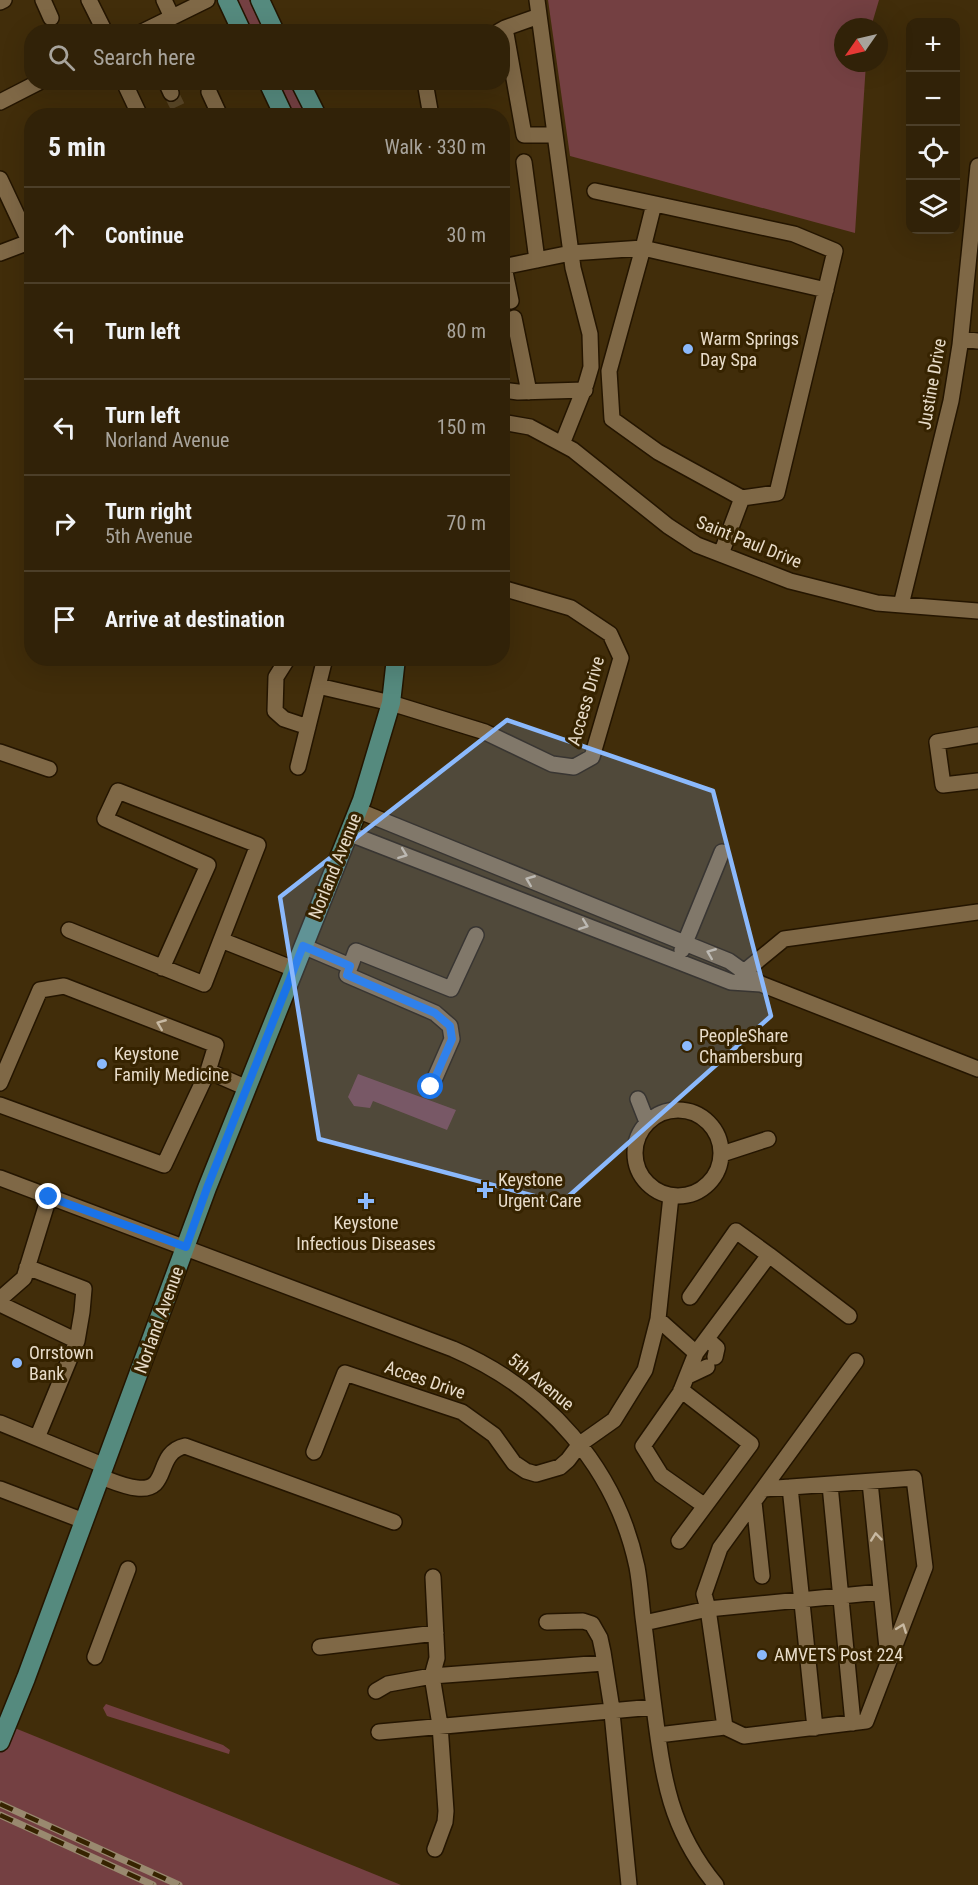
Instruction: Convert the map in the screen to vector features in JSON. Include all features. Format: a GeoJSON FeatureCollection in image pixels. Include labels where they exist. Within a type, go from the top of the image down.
{"type":"FeatureCollection","features":[{"type":"Feature","properties":{"kind":"main road"},"geometry":{"type":"LineString","coordinates":[[227,0],[238,24]]}},
{"type":"Feature","properties":{"kind":"main road"},"geometry":{"type":"LineString","coordinates":[[260,0],[271,24]]}},
{"type":"Feature","properties":{"kind":"main road"},"geometry":{"type":"LineString","coordinates":[[272,90],[280,108]]}},
{"type":"Feature","properties":{"kind":"main road"},"geometry":{"type":"LineString","coordinates":[[304,90],[312,108]]}},
{"type":"Feature","properties":{"kind":"main road","name":"Norland Avenue"},"geometry":{"type":"LineString","coordinates":[[0,1742],[186,1247],[357,810],[391,703],[395,666]]}},
{"type":"Feature","properties":{"kind":"street"},"geometry":{"type":"LineString","coordinates":[[0,2],[4,0]]}},
{"type":"Feature","properties":{"kind":"street"},"geometry":{"type":"LineString","coordinates":[[43,0],[51,18]]}},
{"type":"Feature","properties":{"kind":"street"},"geometry":{"type":"LineString","coordinates":[[89,0],[101,24]]}},
{"type":"Feature","properties":{"kind":"street"},"geometry":{"type":"LineString","coordinates":[[164,0],[172,17]]}},
{"type":"Feature","properties":{"kind":"street"},"geometry":{"type":"LineString","coordinates":[[158,24],[207,0]]}},
{"type":"Feature","properties":{"kind":"street"},"geometry":{"type":"LineString","coordinates":[[537,0],[573,268],[590,334],[591,366],[585,390],[562,444]]}},
{"type":"Feature","properties":{"kind":"street"},"geometry":{"type":"LineString","coordinates":[[510,27],[539,16]]}},
{"type":"Feature","properties":{"kind":"street"},"geometry":{"type":"LineString","coordinates":[[510,68],[524,135],[555,135]]}},
{"type":"Feature","properties":{"kind":"street"},"geometry":{"type":"LineString","coordinates":[[0,102],[24,90]]}},
{"type":"Feature","properties":{"kind":"street"},"geometry":{"type":"LineString","coordinates":[[127,90],[136,108]]}},
{"type":"Feature","properties":{"kind":"street"},"geometry":{"type":"LineString","coordinates":[[426,90],[430,108]]}},
{"type":"Feature","properties":{"kind":"street"},"geometry":{"type":"LineString","coordinates":[[209,92],[216,108]]}},
{"type":"Feature","properties":{"kind":"street"},"geometry":{"type":"LineString","coordinates":[[524,162],[537,260]]}},
{"type":"Feature","properties":{"kind":"street","name":"Justine Drive"},"geometry":{"type":"LineString","coordinates":[[901,605],[951,400],[960,339],[978,166]]}},
{"type":"Feature","properties":{"kind":"street"},"geometry":{"type":"LineString","coordinates":[[0,179],[24,232]]}},
{"type":"Feature","properties":{"kind":"street"},"geometry":{"type":"LineString","coordinates":[[595,191],[794,234],[835,251],[777,494],[742,498],[658,452],[612,418],[609,371],[654,204]]}},
{"type":"Feature","properties":{"kind":"street"},"geometry":{"type":"LineString","coordinates":[[0,253],[24,247]]}},
{"type":"Feature","properties":{"kind":"street"},"geometry":{"type":"LineString","coordinates":[[510,266],[571,253],[643,248],[826,290]]}},
{"type":"Feature","properties":{"kind":"street"},"geometry":{"type":"LineString","coordinates":[[510,297],[511,301]]}},
{"type":"Feature","properties":{"kind":"street"},"geometry":{"type":"LineString","coordinates":[[514,318],[529,392]]}},
{"type":"Feature","properties":{"kind":"street"},"geometry":{"type":"LineString","coordinates":[[960,339],[978,341]]}},
{"type":"Feature","properties":{"kind":"street"},"geometry":{"type":"LineString","coordinates":[[510,391],[585,390]]}},
{"type":"Feature","properties":{"kind":"street","name":"Saint Paul Drive"},"geometry":{"type":"LineString","coordinates":[[510,423],[530,427],[573,450],[668,526],[697,545],[790,581],[877,603],[978,611]]}},
{"type":"Feature","properties":{"kind":"street"},"geometry":{"type":"LineString","coordinates":[[721,554],[742,498]]}},
{"type":"Feature","properties":{"kind":"street","name":"Access Drive"},"geometry":{"type":"LineString","coordinates":[[318,686],[391,703],[485,732],[552,764],[574,767],[592,758],[621,658],[610,634],[571,608],[510,590]]}},
{"type":"Feature","properties":{"kind":"street"},"geometry":{"type":"LineString","coordinates":[[283,666],[276,677],[275,711],[284,718],[308,726]]}},
{"type":"Feature","properties":{"kind":"street"},"geometry":{"type":"LineString","coordinates":[[298,767],[323,666]]}},
{"type":"Feature","properties":{"kind":"street"},"geometry":{"type":"LineString","coordinates":[[978,735],[937,742],[943,785],[978,781]]}},
{"type":"Feature","properties":{"kind":"street"},"geometry":{"type":"LineString","coordinates":[[0,752],[49,768]]}},
{"type":"Feature","properties":{"kind":"street"},"geometry":{"type":"LineString","coordinates":[[69,930],[162,968],[204,984],[258,845],[118,791],[105,819],[208,865],[162,968]]}},
{"type":"Feature","properties":{"kind":"street"},"geometry":{"type":"LineString","coordinates":[[357,810],[729,961],[761,984],[978,1069]]}},
{"type":"Feature","properties":{"kind":"street"},"geometry":{"type":"LineString","coordinates":[[348,833],[731,982],[761,984]]}},
{"type":"Feature","properties":{"kind":"street"},"geometry":{"type":"LineString","coordinates":[[677,961],[722,852]]}},
{"type":"Feature","properties":{"kind":"street"},"geometry":{"type":"LineString","coordinates":[[744,972],[784,939],[978,912]]}},
{"type":"Feature","properties":{"kind":"street"},"geometry":{"type":"LineString","coordinates":[[431,1087],[452,1039],[450,1026],[435,1013],[347,975],[356,951],[452,989],[476,935]]}},
{"type":"Feature","properties":{"kind":"street"},"geometry":{"type":"LineString","coordinates":[[221,939],[294,969]]}},
{"type":"Feature","properties":{"kind":"street"},"geometry":{"type":"LineString","coordinates":[[303,946],[350,966]]}},
{"type":"Feature","properties":{"kind":"street"},"geometry":{"type":"LineString","coordinates":[[0,1083],[40,990],[64,986],[216,1045],[208,1071],[165,1165],[0,1105]]}},
{"type":"Feature","properties":{"kind":"street"},"geometry":{"type":"LineString","coordinates":[[208,1071],[247,1088]]}},
{"type":"Feature","properties":{"kind":"street"},"geometry":{"type":"LineString","coordinates":[[638,1099],[647,1122]]}},
{"type":"Feature","properties":{"kind":"street"},"geometry":{"type":"LineString","coordinates":[[672,1110],[686,1110],[699,1115],[710,1124],[718,1135],[722,1154],[716,1175],[708,1185],[684,1196],[671,1196],[647,1183],[638,1166],[636,1146],[647,1122],[659,1114],[672,1110]]}},
{"type":"Feature","properties":{"kind":"street"},"geometry":{"type":"LineString","coordinates":[[722,1154],[768,1139]]}},
{"type":"Feature","properties":{"kind":"street","name":"5th Avenue"},"geometry":{"type":"LineString","coordinates":[[0,1178],[473,1358],[502,1374],[532,1395],[556,1417],[580,1444],[606,1483],[623,1519],[637,1569],[662,1769],[670,1803],[679,1826],[716,1885]]}},
{"type":"Feature","properties":{"kind":"street"},"geometry":{"type":"LineString","coordinates":[[580,1444],[614,1420],[645,1370],[658,1319],[671,1196]]}},
{"type":"Feature","properties":{"kind":"street"},"geometry":{"type":"LineString","coordinates":[[0,1299],[24,1278],[49,1197]]}},
{"type":"Feature","properties":{"kind":"street"},"geometry":{"type":"LineString","coordinates":[[690,1297],[736,1231],[849,1316]]}},
{"type":"Feature","properties":{"kind":"street"},"geometry":{"type":"LineString","coordinates":[[705,1506],[661,1475],[643,1446],[681,1390],[696,1353],[769,1255]]}},
{"type":"Feature","properties":{"kind":"street"},"geometry":{"type":"LineString","coordinates":[[27,1267],[84,1289],[77,1341],[37,1438]]}},
{"type":"Feature","properties":{"kind":"street"},"geometry":{"type":"LineString","coordinates":[[0,1304],[77,1341]]}},
{"type":"Feature","properties":{"kind":"street"},"geometry":{"type":"LineString","coordinates":[[658,1319],[696,1353]]}},
{"type":"Feature","properties":{"kind":"street"},"geometry":{"type":"LineString","coordinates":[[688,1376],[711,1362],[717,1348],[707,1339]]}},
{"type":"Feature","properties":{"kind":"street"},"geometry":{"type":"LineString","coordinates":[[725,1727],[705,1594],[720,1548],[856,1362]]}},
{"type":"Feature","properties":{"kind":"street","name":"Acces Drive"},"geometry":{"type":"LineString","coordinates":[[314,1452],[345,1373],[462,1412],[494,1435],[514,1463],[530,1473],[536,1474],[560,1467],[580,1444]]}},
{"type":"Feature","properties":{"kind":"street"},"geometry":{"type":"LineString","coordinates":[[679,1541],[751,1444],[681,1390]]}},
{"type":"Feature","properties":{"kind":"street"},"geometry":{"type":"LineString","coordinates":[[0,1423],[37,1438],[135,1488],[150,1486],[159,1481],[166,1457],[176,1449],[185,1446],[394,1522]]}},
{"type":"Feature","properties":{"kind":"street"},"geometry":{"type":"LineString","coordinates":[[759,1496],[790,1487],[914,1478],[925,1567],[888,1663],[860,1722]]}},
{"type":"Feature","properties":{"kind":"street"},"geometry":{"type":"LineString","coordinates":[[870,1482],[888,1663]]}},
{"type":"Feature","properties":{"kind":"street"},"geometry":{"type":"LineString","coordinates":[[830,1485],[840,1596],[860,1722]]}},
{"type":"Feature","properties":{"kind":"street"},"geometry":{"type":"LineString","coordinates":[[790,1487],[815,1728]]}},
{"type":"Feature","properties":{"kind":"street"},"geometry":{"type":"LineString","coordinates":[[0,1489],[84,1521]]}},
{"type":"Feature","properties":{"kind":"street"},"geometry":{"type":"LineString","coordinates":[[759,1496],[762,1576]]}},
{"type":"Feature","properties":{"kind":"street"},"geometry":{"type":"LineString","coordinates":[[95,1657],[128,1569]]}},
{"type":"Feature","properties":{"kind":"street"},"geometry":{"type":"LineString","coordinates":[[433,1576],[437,1658],[432,1676],[440,1725],[446,1811],[445,1822],[435,1848]]}},
{"type":"Feature","properties":{"kind":"street"},"geometry":{"type":"LineString","coordinates":[[644,1623],[708,1609],[881,1592]]}},
{"type":"Feature","properties":{"kind":"street"},"geometry":{"type":"LineString","coordinates":[[547,1622],[583,1621],[592,1624],[600,1638],[612,1710],[629,1885]]}},
{"type":"Feature","properties":{"kind":"street"},"geometry":{"type":"LineString","coordinates":[[320,1647],[436,1633]]}},
{"type":"Feature","properties":{"kind":"street"},"geometry":{"type":"LineString","coordinates":[[376,1691],[388,1684],[432,1676],[604,1663]]}},
{"type":"Feature","properties":{"kind":"street"},"geometry":{"type":"LineString","coordinates":[[379,1732],[654,1707]]}},
{"type":"Feature","properties":{"kind":"street"},"geometry":{"type":"LineString","coordinates":[[658,1735],[725,1727],[744,1736],[860,1722]]}},
{"type":"Feature","properties":{"kind":"highlighted area"},"geometry":{"type":"Polygon","coordinates":[[[507,720],[713,791],[771,1016],[561,1203],[319,1139],[280,897],[507,720]]]}},
{"type":"Feature","properties":{"kind":"shaded area"},"geometry":{"type":"Polygon","coordinates":[[[236,0],[249,0],[261,24],[248,24],[236,0]]]}},
{"type":"Feature","properties":{"kind":"shaded area"},"geometry":{"type":"Polygon","coordinates":[[[548,0],[879,0],[874,18],[834,18],[834,72],[865,72],[855,233],[570,156],[548,0]]]}},
{"type":"Feature","properties":{"kind":"shaded area"},"geometry":{"type":"Polygon","coordinates":[[[280,90],[293,90],[302,108],[290,108],[280,90]]]}},
{"type":"Feature","properties":{"kind":"shaded area"},"geometry":{"type":"Polygon","coordinates":[[[358,1074],[456,1110],[447,1130],[373,1101],[370,1108],[354,1106],[348,1097],[358,1074]]]}},
{"type":"Feature","properties":{"kind":"shaded area"},"geometry":{"type":"Polygon","coordinates":[[[106,1704],[223,1745],[230,1750],[229,1754],[107,1716],[103,1708],[106,1704]]]}},
{"type":"Feature","properties":{"kind":"shaded area"},"geometry":{"type":"Polygon","coordinates":[[[0,1722],[401,1885],[0,1885],[0,1722]]]}},
{"type":"Feature","properties":{"kind":"tunnel"},"geometry":{"type":"LineString","coordinates":[[171,93],[178,108]]}},
{"type":"Feature","properties":{"kind":"railway"},"geometry":{"type":"LineString","coordinates":[[0,1804],[179,1885]]}},
{"type":"Feature","properties":{"kind":"railway"},"geometry":{"type":"LineString","coordinates":[[0,1815],[153,1885]]}},
{"type":"Feature","properties":{"kind":"place","name":"Warm Springs Day Spa"},"geometry":{"type":"Point","coordinates":[688,349]}},
{"type":"Feature","properties":{"kind":"place","name":"PeopleShare Chambersburg"},"geometry":{"type":"Point","coordinates":[687,1046]}},
{"type":"Feature","properties":{"kind":"place","name":"Keystone Family Medicine"},"geometry":{"type":"Point","coordinates":[102,1064]}},
{"type":"Feature","properties":{"kind":"place","name":"Keystone Urgent Care"},"geometry":{"type":"Point","coordinates":[485,1190]}},
{"type":"Feature","properties":{"kind":"place","name":"Keystone Infectious Diseases"},"geometry":{"type":"Point","coordinates":[366,1201]}},
{"type":"Feature","properties":{"kind":"place","name":"Orrstown Bank"},"geometry":{"type":"Point","coordinates":[17,1363]}},
{"type":"Feature","properties":{"kind":"place","name":"AMVETS Post 224"},"geometry":{"type":"Point","coordinates":[762,1655]}},
{"type":"Feature","properties":{"kind":"route"},"geometry":{"type":"LineString","coordinates":[[49,1197],[186,1247],[207,1188],[303,946],[350,966],[347,975],[435,1013],[450,1026],[452,1039],[431,1087]]}}]}
